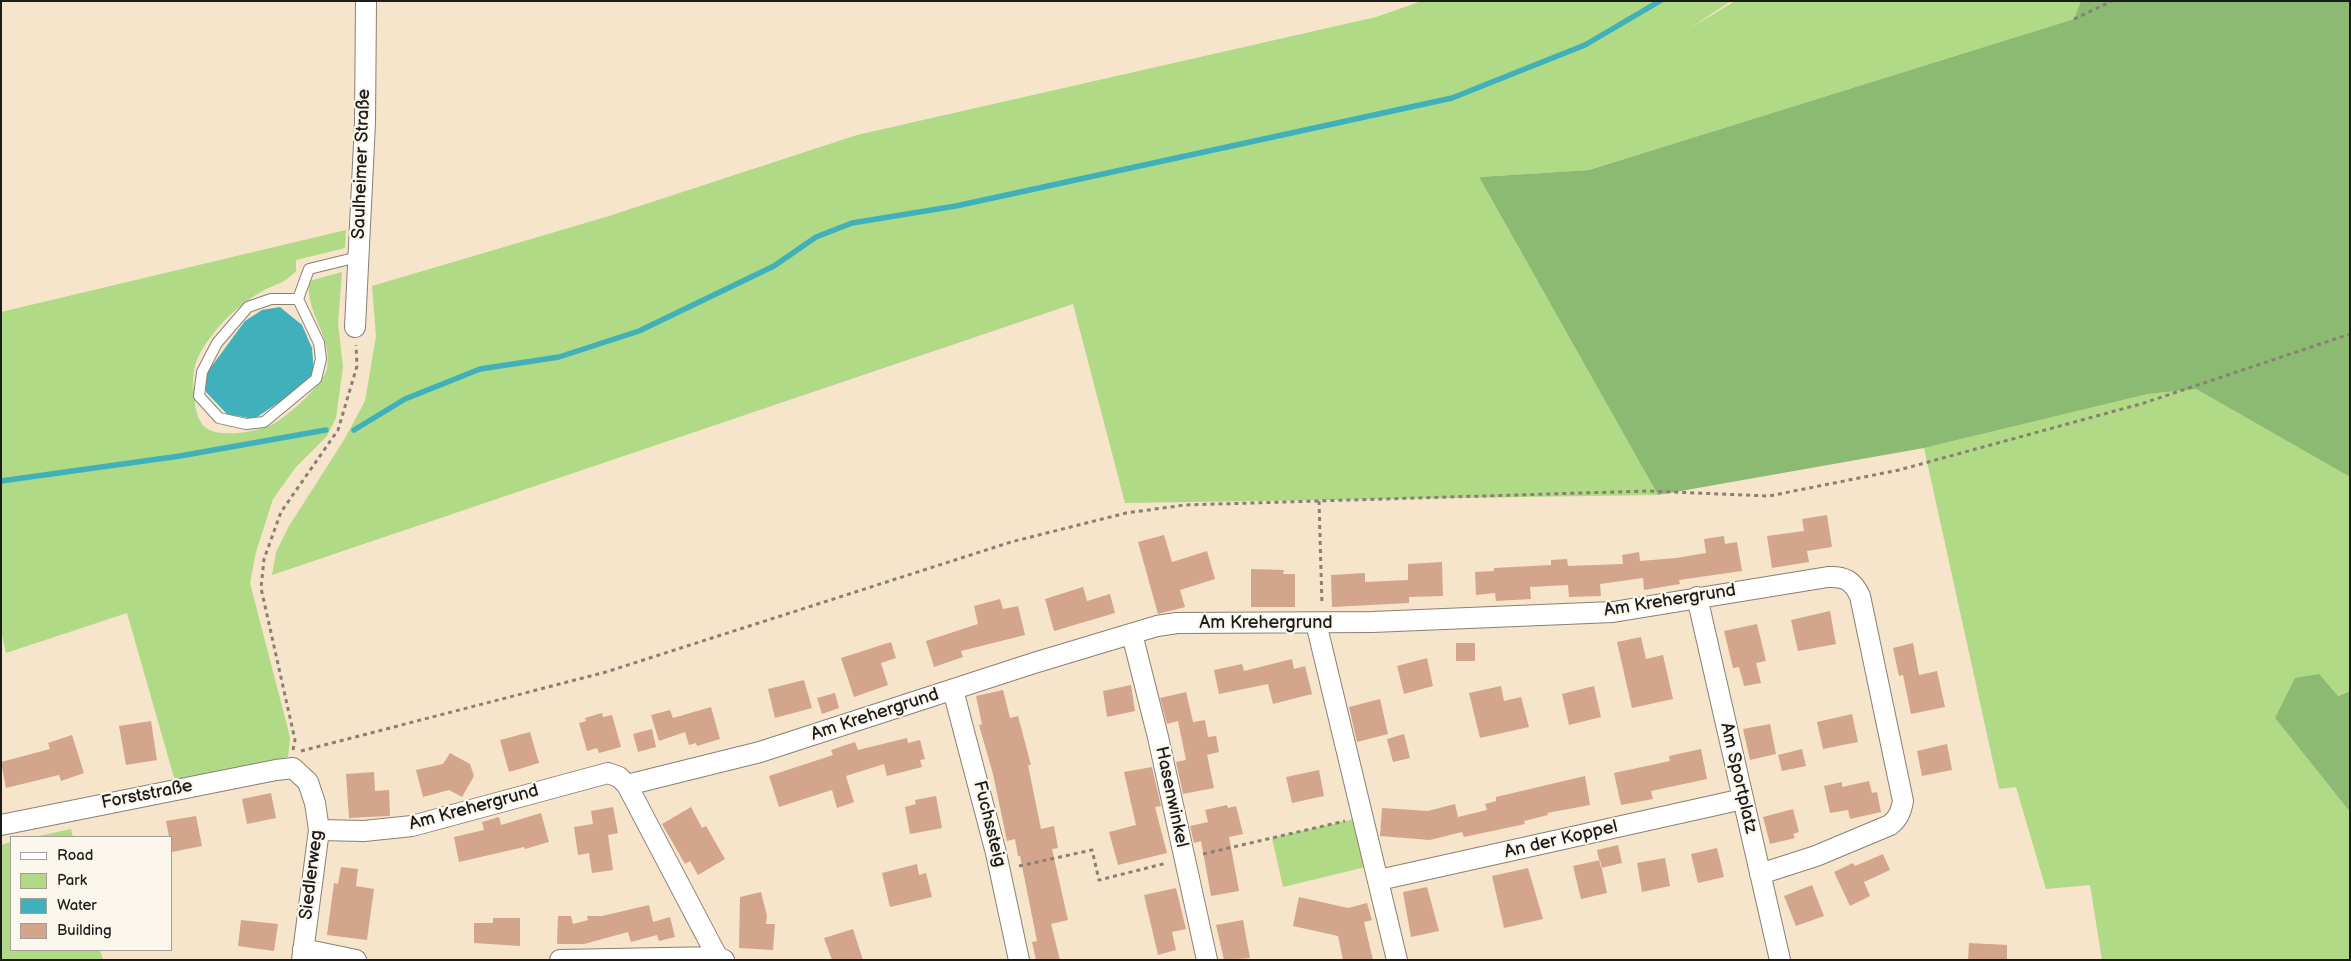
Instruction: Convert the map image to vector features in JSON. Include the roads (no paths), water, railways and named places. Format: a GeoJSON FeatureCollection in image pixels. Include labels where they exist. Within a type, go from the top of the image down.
{"type":"FeatureCollection","features":[{"type":"Feature","properties":{"kind":"street","name":"Saulheimer Straße"},"geometry":{"type":"LineString","coordinates":[[355,326],[365,123],[366,1]]}},
{"type":"Feature","properties":{"kind":"street","name":"Am Krehergrund"},"geometry":{"type":"LineString","coordinates":[[319,830],[364,831],[412,826],[608,773],[619,778],[627,785],[760,752],[1034,663],[1157,626],[1176,623],[1319,623],[1613,612],[1697,597],[1837,577],[1847,579],[1856,586],[1860,596],[1903,801],[1901,810],[1898,819],[1890,825],[1816,856],[1760,874]]}},
{"type":"Feature","properties":{"kind":"street","name":"Am Sportplatz"},"geometry":{"type":"LineString","coordinates":[[1697,597],[1780,960]]}},
{"type":"Feature","properties":{"kind":"street"},"geometry":{"type":"LineString","coordinates":[[1319,623],[1397,960]]}},
{"type":"Feature","properties":{"kind":"street","name":"Hasenwinkel"},"geometry":{"type":"LineString","coordinates":[[1132,634],[1158,737],[1207,960]]}},
{"type":"Feature","properties":{"kind":"street","name":"Fuchssteig"},"geometry":{"type":"LineString","coordinates":[[953,690],[1000,870],[1019,960]]}},
{"type":"Feature","properties":{"kind":"street","name":"Forststraße"},"geometry":{"type":"LineString","coordinates":[[1,825],[293,768]]}},
{"type":"Feature","properties":{"kind":"street","name":"Siedlerweg"},"geometry":{"type":"LineString","coordinates":[[293,768],[308,782],[316,803],[319,830],[302,955]]}},
{"type":"Feature","properties":{"kind":"street"},"geometry":{"type":"LineString","coordinates":[[560,960],[720,959],[627,785]]}},
{"type":"Feature","properties":{"kind":"street","name":"An der Koppel"},"geometry":{"type":"LineString","coordinates":[[1379,880],[1743,799]]}},
{"type":"Feature","properties":{"kind":"street"},"geometry":{"type":"LineString","coordinates":[[302,955],[356,960]]}},
{"type":"Feature","properties":{"kind":"lane"},"geometry":{"type":"LineString","coordinates":[[298,299],[271,299],[248,308],[217,343],[202,372],[199,396],[219,418],[246,424],[264,422],[316,379],[321,358],[319,343],[298,299],[309,269],[358,257]]}},
{"type":"Feature","properties":{"kind":"water"},"geometry":{"type":"Polygon","coordinates":[[[280,307],[302,325],[312,348],[314,373],[284,399],[254,419],[227,414],[206,392],[206,374],[245,321],[262,310],[280,307]]]}},
{"type":"Feature","properties":{"kind":"waterway"},"geometry":{"type":"LineString","coordinates":[[354,430],[405,399],[480,369],[559,357],[639,331],[774,266],[816,237],[852,223],[956,206],[1452,98],[1585,45],[1660,1]]}},
{"type":"Feature","properties":{"kind":"waterway"},"geometry":{"type":"LineString","coordinates":[[1,481],[180,456],[326,430]]}}]}
